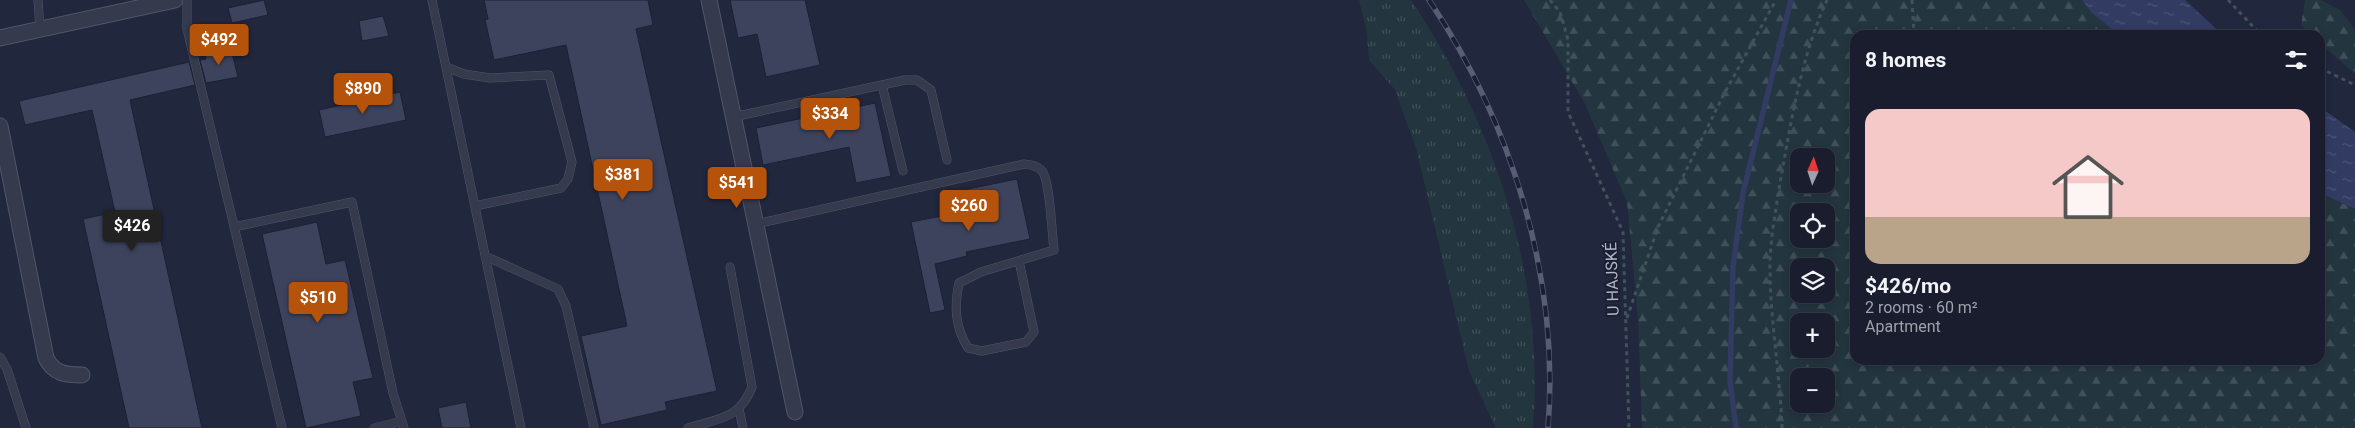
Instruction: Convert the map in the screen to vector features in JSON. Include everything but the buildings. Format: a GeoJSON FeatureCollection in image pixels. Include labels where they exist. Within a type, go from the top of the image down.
{"type":"FeatureCollection","features":[{"type":"Feature","properties":{"kind":"street"},"geometry":{"type":"LineString","coordinates":[[0,38],[40,30],[121,6],[175,0]]}},
{"type":"Feature","properties":{"kind":"street"},"geometry":{"type":"LineString","coordinates":[[709,0],[795,412]]}},
{"type":"Feature","properties":{"kind":"street"},"geometry":{"type":"LineString","coordinates":[[0,126],[46,358],[50,366],[58,372],[82,375]]}},
{"type":"Feature","properties":{"kind":"lane"},"geometry":{"type":"LineString","coordinates":[[38,0],[40,30]]}},
{"type":"Feature","properties":{"kind":"lane"},"geometry":{"type":"LineString","coordinates":[[187,0],[187,29],[282,428]]}},
{"type":"Feature","properties":{"kind":"lane"},"geometry":{"type":"LineString","coordinates":[[432,0],[520,428]]}},
{"type":"Feature","properties":{"kind":"lane"},"geometry":{"type":"LineString","coordinates":[[446,67],[464,74],[490,78],[549,75],[572,162],[568,179],[561,188],[475,206]]}},
{"type":"Feature","properties":{"kind":"lane"},"geometry":{"type":"LineString","coordinates":[[733,116],[905,80],[917,80],[931,90],[947,160]]}},
{"type":"Feature","properties":{"kind":"lane"},"geometry":{"type":"LineString","coordinates":[[882,85],[902,171]]}},
{"type":"Feature","properties":{"kind":"lane"},"geometry":{"type":"LineString","coordinates":[[756,224],[1024,164],[1033,165],[1043,171],[1048,188],[1054,250],[981,272],[958,283],[954,304],[960,335],[968,348],[982,352],[1026,342],[1034,332],[1019,261]]}},
{"type":"Feature","properties":{"kind":"lane"},"geometry":{"type":"LineString","coordinates":[[234,227],[352,202],[393,393],[403,424],[374,428]]}},
{"type":"Feature","properties":{"kind":"lane"},"geometry":{"type":"LineString","coordinates":[[485,256],[558,289],[566,306],[594,428]]}},
{"type":"Feature","properties":{"kind":"lane"},"geometry":{"type":"LineString","coordinates":[[688,428],[734,414],[746,402],[752,387],[730,267]]}},
{"type":"Feature","properties":{"kind":"lane"},"geometry":{"type":"LineString","coordinates":[[0,357],[7,369],[26,428]]}},
{"type":"Feature","properties":{"kind":"lane"},"geometry":{"type":"LineString","coordinates":[[739,409],[743,428]]}},
{"type":"Feature","properties":{"kind":"path","name":"U HAJSKÉ"},"geometry":{"type":"LineString","coordinates":[[1550,0],[1560,12],[1568,40],[1568,112],[1623,232],[1629,428]]}},
{"type":"Feature","properties":{"kind":"path"},"geometry":{"type":"LineString","coordinates":[[1626,321],[1658,227],[1724,94],[1776,0]]}},
{"type":"Feature","properties":{"kind":"path"},"geometry":{"type":"LineString","coordinates":[[1782,428],[1780,388],[1773,335],[1770,264],[1776,210],[1792,114],[1817,21],[1827,0]]}},
{"type":"Feature","properties":{"kind":"path"},"geometry":{"type":"LineString","coordinates":[[1912,0],[1914,30]]}},
{"type":"Feature","properties":{"kind":"path"},"geometry":{"type":"LineString","coordinates":[[2228,0],[2256,30]]}},
{"type":"Feature","properties":{"kind":"path"},"geometry":{"type":"LineString","coordinates":[[2325,71],[2355,86]]}},
{"type":"Feature","properties":{"kind":"green space"},"geometry":{"type":"Polygon","coordinates":[[[1359,0],[1411,0],[1441,48],[1467,98],[1490,150],[1508,204],[1522,259],[1531,315],[1535,371],[1533,428],[1496,428],[1469,371],[1416,148],[1395,90],[1369,60],[1366,27],[1359,0]]]}},
{"type":"Feature","properties":{"kind":"green space"},"geometry":{"type":"Polygon","coordinates":[[[1524,0],[2082,0],[2092,13],[2113,30],[1850,30],[1850,365],[2325,365],[2325,195],[2355,209],[2355,428],[1642,428],[1638,318],[1627,202],[1585,104],[1524,0]]]}},
{"type":"Feature","properties":{"kind":"green space"},"geometry":{"type":"Polygon","coordinates":[[[2305,0],[2321,0],[2340,10],[2355,29],[2355,74],[2325,47],[2325,30],[2305,30],[2301,26],[2305,0]]]}},
{"type":"Feature","properties":{"kind":"water"},"geometry":{"type":"Polygon","coordinates":[[[2082,0],[2185,0],[2218,30],[2113,30],[2092,13],[2082,0]]]}},
{"type":"Feature","properties":{"kind":"water"},"geometry":{"type":"Polygon","coordinates":[[[2325,111],[2355,132],[2355,209],[2325,195],[2325,111]]]}},
{"type":"Feature","properties":{"kind":"waterway"},"geometry":{"type":"LineString","coordinates":[[1736,428],[1730,381],[1733,267],[1743,193],[1791,0]]}},
{"type":"Feature","properties":{"kind":"railway"},"geometry":{"type":"LineString","coordinates":[[1429,0],[1458,48],[1484,98],[1506,150],[1524,204],[1538,259],[1546,315],[1550,372],[1548,428]]}}]}
